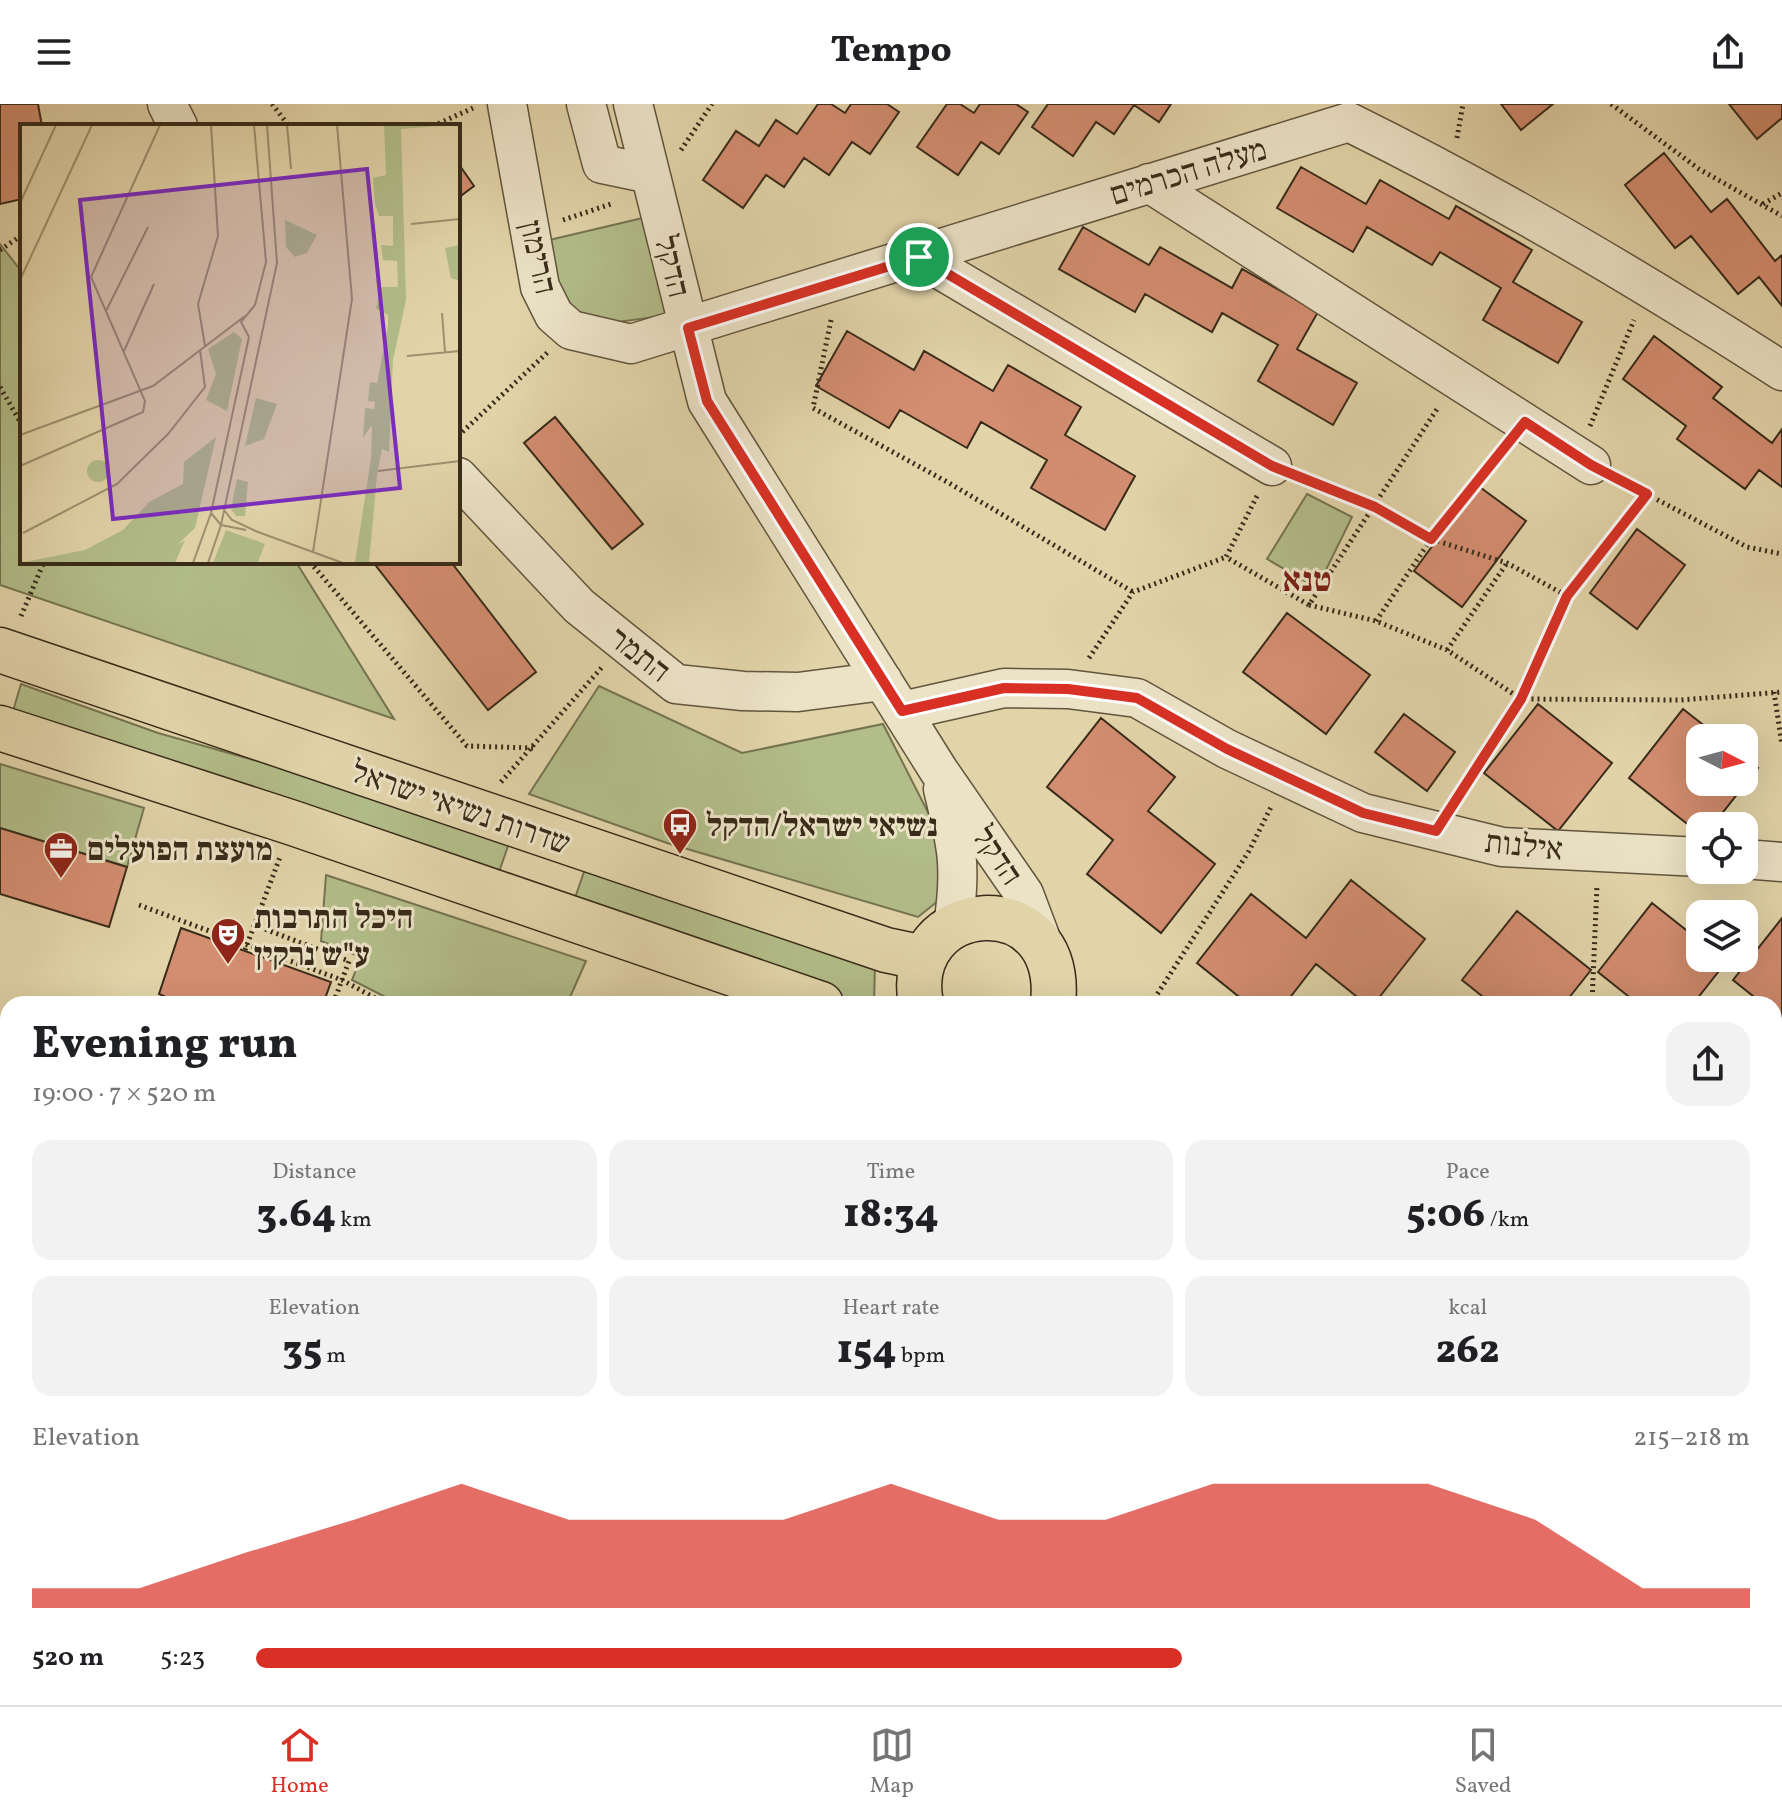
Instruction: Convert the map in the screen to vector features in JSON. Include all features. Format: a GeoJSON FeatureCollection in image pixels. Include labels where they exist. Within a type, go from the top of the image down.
{"type":"FeatureCollection","features":[{"type":"Feature","properties":{"kind":"main road","name":"שדרות נשיאי ישראל"},"geometry":{"type":"LineString","coordinates":[[3,650],[886,950],[924,958]]}},
{"type":"Feature","properties":{"kind":"main road"},"geometry":{"type":"LineString","coordinates":[[0,728],[293,823],[798,996]]}},
{"type":"Feature","properties":{"kind":"main road"},"geometry":{"type":"LineString","coordinates":[[920,996],[919,974],[924,958],[936,939],[953,926],[973,918],[995,917],[1031,932],[1060,985]]}},
{"type":"Feature","properties":{"kind":"street"},"geometry":{"type":"LineString","coordinates":[[167,104],[177,124]]}},
{"type":"Feature","properties":{"kind":"street","name":"הרימון"},"geometry":{"type":"LineString","coordinates":[[507,104],[540,287],[554,315],[571,330],[631,344],[688,328]]}},
{"type":"Feature","properties":{"kind":"street"},"geometry":{"type":"LineString","coordinates":[[586,104],[602,164],[652,181]]}},
{"type":"Feature","properties":{"kind":"street","name":"הדקל"},"geometry":{"type":"LineString","coordinates":[[633,104],[707,401],[939,771],[1024,894],[1060,985]]}},
{"type":"Feature","properties":{"kind":"street","name":"מעלה הכרמים"},"geometry":{"type":"LineString","coordinates":[[688,328],[1349,122],[1479,187],[1648,286],[1782,371]]}},
{"type":"Feature","properties":{"kind":"street"},"geometry":{"type":"LineString","coordinates":[[1149,183],[1584,460]]}},
{"type":"Feature","properties":{"kind":"street"},"geometry":{"type":"LineString","coordinates":[[919,257],[1272,466]]}},
{"type":"Feature","properties":{"kind":"street","name":"התמר"},"geometry":{"type":"LineString","coordinates":[[460,479],[579,606],[676,684],[743,691],[892,696]]}},
{"type":"Feature","properties":{"kind":"street","name":"אילנות"},"geometry":{"type":"LineString","coordinates":[[892,696],[1004,688],[1068,689],[1137,698],[1227,749],[1363,813],[1502,847],[1686,856]]}},
{"type":"Feature","properties":{"kind":"street","name":"הדקל"},"geometry":{"type":"LineString","coordinates":[[939,771],[958,850],[960,879],[953,926]]}},
{"type":"Feature","properties":{"kind":"street"},"geometry":{"type":"LineString","coordinates":[[1758,860],[1782,862]]}},
{"type":"Feature","properties":{"kind":"path"},"geometry":{"type":"LineString","coordinates":[[272,104],[287,124]]}},
{"type":"Feature","properties":{"kind":"path"},"geometry":{"type":"LineString","coordinates":[[437,124],[481,104]]}},
{"type":"Feature","properties":{"kind":"path"},"geometry":{"type":"LineString","coordinates":[[1611,104],[1699,169],[1782,216]]}},
{"type":"Feature","properties":{"kind":"path"},"geometry":{"type":"LineString","coordinates":[[532,231],[652,181]]}},
{"type":"Feature","properties":{"kind":"path"},"geometry":{"type":"LineString","coordinates":[[1763,204],[1782,193]]}},
{"type":"Feature","properties":{"kind":"path"},"geometry":{"type":"LineString","coordinates":[[0,250],[20,236]]}},
{"type":"Feature","properties":{"kind":"path"},"geometry":{"type":"LineString","coordinates":[[839,281],[813,408],[949,483],[1133,592]]}},
{"type":"Feature","properties":{"kind":"path"},"geometry":{"type":"LineString","coordinates":[[1648,286],[1584,460],[1747,547],[1782,554]]}},
{"type":"Feature","properties":{"kind":"path"},"geometry":{"type":"LineString","coordinates":[[460,434],[571,330]]}},
{"type":"Feature","properties":{"kind":"path"},"geometry":{"type":"LineString","coordinates":[[1309,605],[1456,378]]}},
{"type":"Feature","properties":{"kind":"path"},"geometry":{"type":"LineString","coordinates":[[0,387],[20,422]]}},
{"type":"Feature","properties":{"kind":"path"},"geometry":{"type":"LineString","coordinates":[[1376,621],[1431,539],[1525,422]]}},
{"type":"Feature","properties":{"kind":"path"},"geometry":{"type":"LineString","coordinates":[[1068,689],[1133,592],[1226,557],[1272,466],[1375,507],[1431,539],[1507,563],[1567,596]]}},
{"type":"Feature","properties":{"kind":"path"},"geometry":{"type":"LineString","coordinates":[[1436,831],[1521,699],[1567,596],[1647,494]]}},
{"type":"Feature","properties":{"kind":"path"},"geometry":{"type":"LineString","coordinates":[[1226,557],[1309,605],[1376,621],[1447,650],[1521,699],[1681,700],[1782,692]]}},
{"type":"Feature","properties":{"kind":"path"},"geometry":{"type":"LineString","coordinates":[[1447,650],[1507,563]]}},
{"type":"Feature","properties":{"kind":"path"},"geometry":{"type":"LineString","coordinates":[[3,650],[43,564]]}},
{"type":"Feature","properties":{"kind":"path"},"geometry":{"type":"LineString","coordinates":[[312,564],[467,746],[534,748]]}},
{"type":"Feature","properties":{"kind":"path"},"geometry":{"type":"LineString","coordinates":[[473,811],[534,748],[623,642]]}},
{"type":"Feature","properties":{"kind":"path"},"geometry":{"type":"LineString","coordinates":[[1774,692],[1782,745]]}},
{"type":"Feature","properties":{"kind":"path"},"geometry":{"type":"LineString","coordinates":[[1156,996],[1249,851],[1285,777]]}},
{"type":"Feature","properties":{"kind":"path"},"geometry":{"type":"LineString","coordinates":[[246,947],[293,823]]}},
{"type":"Feature","properties":{"kind":"path"},"geometry":{"type":"LineString","coordinates":[[1592,996],[1598,852]]}},
{"type":"Feature","properties":{"kind":"path"},"geometry":{"type":"LineString","coordinates":[[139,905],[342,980],[371,996]]}},
{"type":"Feature","properties":{"kind":"path"},"geometry":{"type":"LineString","coordinates":[[254,925],[349,961],[336,996]]}},
{"type":"Feature","properties":{"kind":"green space"},"geometry":{"type":"Polygon","coordinates":[[[647,217],[670,315],[595,325],[556,303],[545,241],[647,217]]]}},
{"type":"Feature","properties":{"kind":"green space"},"geometry":{"type":"Polygon","coordinates":[[[0,244],[20,269],[20,564],[297,564],[394,719],[0,585],[0,244]]]}},
{"type":"Feature","properties":{"kind":"green space"},"geometry":{"type":"Polygon","coordinates":[[[1307,494],[1352,517],[1317,588],[1267,559],[1307,494]]]}},
{"type":"Feature","properties":{"kind":"green space"},"geometry":{"type":"Polygon","coordinates":[[[21,684],[158,733],[314,777],[509,843],[498,875],[13,711],[21,684]]]}},
{"type":"Feature","properties":{"kind":"green space"},"geometry":{"type":"Polygon","coordinates":[[[599,686],[742,753],[883,724],[963,881],[918,917],[667,843],[529,794],[599,686]]]}},
{"type":"Feature","properties":{"kind":"green space"},"geometry":{"type":"Polygon","coordinates":[[[0,764],[144,808],[127,867],[0,828],[0,764]]]}},
{"type":"Feature","properties":{"kind":"green space"},"geometry":{"type":"Polygon","coordinates":[[[586,866],[875,964],[874,996],[840,996],[574,901],[586,866]]]}},
{"type":"Feature","properties":{"kind":"green space"},"geometry":{"type":"Polygon","coordinates":[[[326,875],[586,961],[571,996],[383,996],[352,980],[361,957],[321,941],[326,875]]]}},
{"type":"Feature","properties":{"kind":"building"},"geometry":{"type":"Polygon","coordinates":[[[0,104],[38,104],[42,124],[20,124],[20,199],[0,204],[0,104]]]}},
{"type":"Feature","properties":{"kind":"building"},"geometry":{"type":"Polygon","coordinates":[[[818,104],[831,104],[845,113],[851,104],[887,104],[899,112],[870,154],[852,142],[829,175],[804,158],[784,187],[766,175],[743,208],[703,180],[736,131],[759,146],[776,120],[797,134],[818,104]]]}},
{"type":"Feature","properties":{"kind":"building"},"geometry":{"type":"Polygon","coordinates":[[[947,104],[960,104],[974,113],[980,104],[1016,104],[1028,112],[999,154],[981,142],[958,175],[917,147],[947,104]]]}},
{"type":"Feature","properties":{"kind":"building"},"geometry":{"type":"Polygon","coordinates":[[[1048,104],[1171,104],[1159,122],[1134,105],[1114,134],[1096,122],[1073,156],[1032,127],[1048,104]]]}},
{"type":"Feature","properties":{"kind":"building"},"geometry":{"type":"Polygon","coordinates":[[[1501,104],[1553,104],[1521,130],[1501,104]]]}},
{"type":"Feature","properties":{"kind":"building"},"geometry":{"type":"Polygon","coordinates":[[[1729,104],[1782,104],[1782,118],[1757,139],[1729,104]]]}},
{"type":"Feature","properties":{"kind":"building"},"geometry":{"type":"Polygon","coordinates":[[[1664,153],[1711,212],[1727,199],[1775,261],[1782,255],[1782,306],[1759,277],[1738,294],[1691,236],[1675,248],[1625,185],[1664,153]]]}},
{"type":"Feature","properties":{"kind":"building"},"geometry":{"type":"Polygon","coordinates":[[[460,166],[474,186],[460,196],[460,166]]]}},
{"type":"Feature","properties":{"kind":"building"},"geometry":{"type":"Polygon","coordinates":[[[1301,167],[1366,204],[1380,180],[1449,219],[1456,206],[1532,250],[1513,282],[1582,322],[1558,363],[1483,320],[1501,288],[1440,252],[1432,265],[1367,227],[1353,252],[1277,208],[1301,167]]]}},
{"type":"Feature","properties":{"kind":"building"},"geometry":{"type":"Polygon","coordinates":[[[1083,227],[1149,265],[1160,247],[1232,288],[1242,269],[1318,312],[1297,349],[1357,383],[1333,425],[1258,381],[1278,345],[1222,313],[1212,332],[1145,294],[1135,312],[1059,269],[1083,227]]]}},
{"type":"Feature","properties":{"kind":"building"},"geometry":{"type":"Polygon","coordinates":[[[847,331],[914,370],[924,351],[993,391],[1008,365],[1081,407],[1065,435],[1135,476],[1105,530],[1031,488],[1047,460],[981,422],[967,448],[900,410],[889,428],[816,386],[847,331]]]}},
{"type":"Feature","properties":{"kind":"building"},"geometry":{"type":"Polygon","coordinates":[[[1654,336],[1722,387],[1713,398],[1772,443],[1782,429],[1782,487],[1759,470],[1745,489],[1677,439],[1686,426],[1623,379],[1654,336]]]}},
{"type":"Feature","properties":{"kind":"building"},"geometry":{"type":"Polygon","coordinates":[[[555,417],[643,524],[612,549],[524,443],[555,417]]]}},
{"type":"Feature","properties":{"kind":"building"},"geometry":{"type":"Polygon","coordinates":[[[1477,485],[1526,521],[1462,607],[1414,571],[1477,485]]]}},
{"type":"Feature","properties":{"kind":"building"},"geometry":{"type":"Polygon","coordinates":[[[1637,529],[1685,565],[1637,629],[1590,593],[1637,529]]]}},
{"type":"Feature","properties":{"kind":"building"},"geometry":{"type":"Polygon","coordinates":[[[375,564],[453,564],[536,672],[488,710],[375,564]]]}},
{"type":"Feature","properties":{"kind":"building"},"geometry":{"type":"Polygon","coordinates":[[[1287,613],[1370,675],[1326,734],[1243,672],[1287,613]]]}},
{"type":"Feature","properties":{"kind":"building"},"geometry":{"type":"Polygon","coordinates":[[[1538,704],[1612,763],[1558,831],[1484,773],[1538,704]]]}},
{"type":"Feature","properties":{"kind":"building"},"geometry":{"type":"Polygon","coordinates":[[[1683,709],[1702,724],[1686,724],[1686,796],[1736,796],[1723,812],[1686,812],[1686,823],[1629,778],[1683,709]]]}},
{"type":"Feature","properties":{"kind":"building"},"geometry":{"type":"Polygon","coordinates":[[[1404,714],[1455,752],[1427,791],[1375,752],[1404,714]]]}},
{"type":"Feature","properties":{"kind":"building"},"geometry":{"type":"Polygon","coordinates":[[[1101,718],[1175,777],[1148,811],[1215,864],[1161,933],[1087,874],[1113,840],[1047,787],[1101,718]]]}},
{"type":"Feature","properties":{"kind":"building","name":"מועצת הפועלים"},"geometry":{"type":"Polygon","coordinates":[[[0,828],[127,867],[109,927],[0,894],[0,828]]]}},
{"type":"Feature","properties":{"kind":"building"},"geometry":{"type":"Polygon","coordinates":[[[1351,880],[1425,939],[1380,996],[1356,996],[1316,964],[1291,996],[1238,996],[1197,963],[1251,894],[1306,938],[1351,880]]]}},
{"type":"Feature","properties":{"kind":"building"},"geometry":{"type":"Polygon","coordinates":[[[1652,903],[1686,930],[1686,972],[1718,972],[1699,996],[1628,996],[1598,972],[1652,903]]]}},
{"type":"Feature","properties":{"kind":"building"},"geometry":{"type":"Polygon","coordinates":[[[1517,911],[1591,970],[1570,996],[1482,996],[1462,980],[1517,911]]]}},
{"type":"Feature","properties":{"kind":"building"},"geometry":{"type":"Polygon","coordinates":[[[1782,918],[1782,996],[1753,996],[1733,980],[1739,972],[1758,972],[1758,948],[1782,918]]]}},
{"type":"Feature","properties":{"kind":"building","name":"היכל התרבות ע\"ש נרקין"},"geometry":{"type":"Polygon","coordinates":[[[181,928],[331,982],[326,996],[159,994],[181,928]]]}},
{"type":"Feature","properties":{"kind":"place","name":"נשיאי ישראל/הדקל"},"geometry":{"type":"Point","coordinates":[680,856]}},
{"type":"Feature","properties":{"kind":"place","name":"מועצת הפועלים"},"geometry":{"type":"Point","coordinates":[61,880]}},
{"type":"Feature","properties":{"kind":"place","name":"היכל התרבות ע\"ש נרקין"},"geometry":{"type":"Point","coordinates":[228,966]}},
{"type":"Feature","properties":{"kind":"district","name":"טנא"},"geometry":{"type":"Point","coordinates":[1307,579]}},
{"type":"Feature","properties":{"kind":"route"},"geometry":{"type":"LineString","coordinates":[[919,257],[1272,466],[1375,507],[1431,539],[1525,422],[1591,465],[1647,494],[1567,596],[1521,699],[1436,831],[1363,813],[1227,749],[1137,698],[1068,689],[1004,688],[902,711],[707,401],[688,328],[919,257]]}}]}
